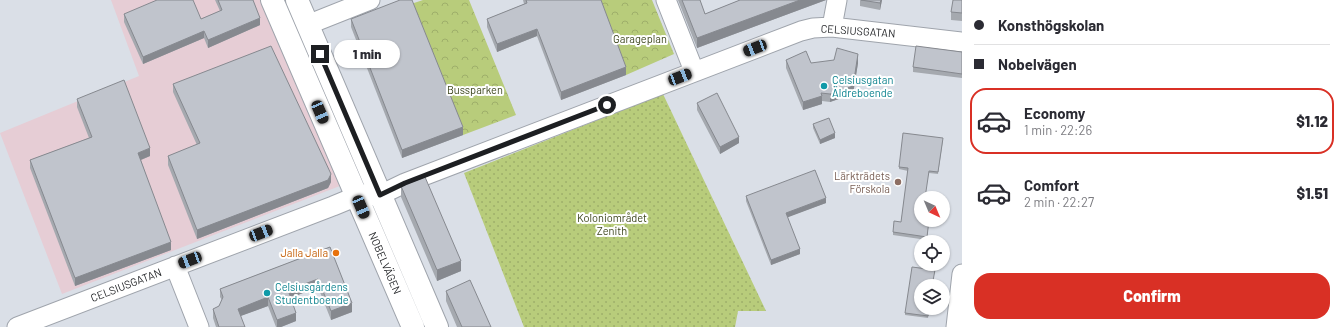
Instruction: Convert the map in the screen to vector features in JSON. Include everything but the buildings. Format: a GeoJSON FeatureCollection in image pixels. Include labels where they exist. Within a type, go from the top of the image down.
{"type":"FeatureCollection","features":[{"type":"Feature","properties":{"kind":"main road","name":"NOBELVÄGEN"},"geometry":{"type":"LineString","coordinates":[[272,0],[413,327]]}},
{"type":"Feature","properties":{"kind":"main road","name":"NOBELVÄGEN"},"geometry":{"type":"LineString","coordinates":[[297,0],[437,327]]}},
{"type":"Feature","properties":{"kind":"street"},"geometry":{"type":"LineString","coordinates":[[307,25],[370,0]]}},
{"type":"Feature","properties":{"kind":"street"},"geometry":{"type":"LineString","coordinates":[[666,0],[694,71]]}},
{"type":"Feature","properties":{"kind":"street"},"geometry":{"type":"LineString","coordinates":[[832,28],[837,0]]}},
{"type":"Feature","properties":{"kind":"street","name":"CELSIUSGATAN"},"geometry":{"type":"LineString","coordinates":[[17,327],[356,196],[362,194],[375,196],[380,195],[405,183],[801,31],[813,28],[832,28],[962,42]]}},
{"type":"Feature","properties":{"kind":"street"},"geometry":{"type":"LineString","coordinates":[[175,266],[199,327]]}},
{"type":"Feature","properties":{"kind":"street"},"geometry":{"type":"LineString","coordinates":[[956,327],[962,274]]}},
{"type":"Feature","properties":{"kind":"shaded area"},"geometry":{"type":"Polygon","coordinates":[[[111,0],[265,0],[345,184],[62,294],[0,133],[139,76],[111,0]]]}},
{"type":"Feature","properties":{"kind":"green space","name":"Bussparken"},"geometry":{"type":"Polygon","coordinates":[[[423,0],[469,0],[516,115],[463,135],[411,4],[423,0]]]}},
{"type":"Feature","properties":{"kind":"green space","name":"Garageplan"},"geometry":{"type":"Polygon","coordinates":[[[598,0],[652,0],[674,54],[626,75],[598,0]]]}},
{"type":"Feature","properties":{"kind":"green space","name":"Koloniområdet Zenith"},"geometry":{"type":"Polygon","coordinates":[[[663,94],[766,311],[738,311],[735,327],[524,327],[464,173],[663,94]]]}},
{"type":"Feature","properties":{"kind":"place","name":"Celsiusgatan Äldreboende"},"geometry":{"type":"Point","coordinates":[824,86]}},
{"type":"Feature","properties":{"kind":"place","name":"Lärkträdets Förskola"},"geometry":{"type":"Point","coordinates":[898,182]}},
{"type":"Feature","properties":{"kind":"place","name":"Jalla Jalla"},"geometry":{"type":"Point","coordinates":[336,253]}},
{"type":"Feature","properties":{"kind":"place","name":"Celsiusgårdens Studentboende"},"geometry":{"type":"Point","coordinates":[267,293]}},
{"type":"Feature","properties":{"kind":"route"},"geometry":{"type":"LineString","coordinates":[[320,54],[380,195],[405,183],[607,105]]}}]}
